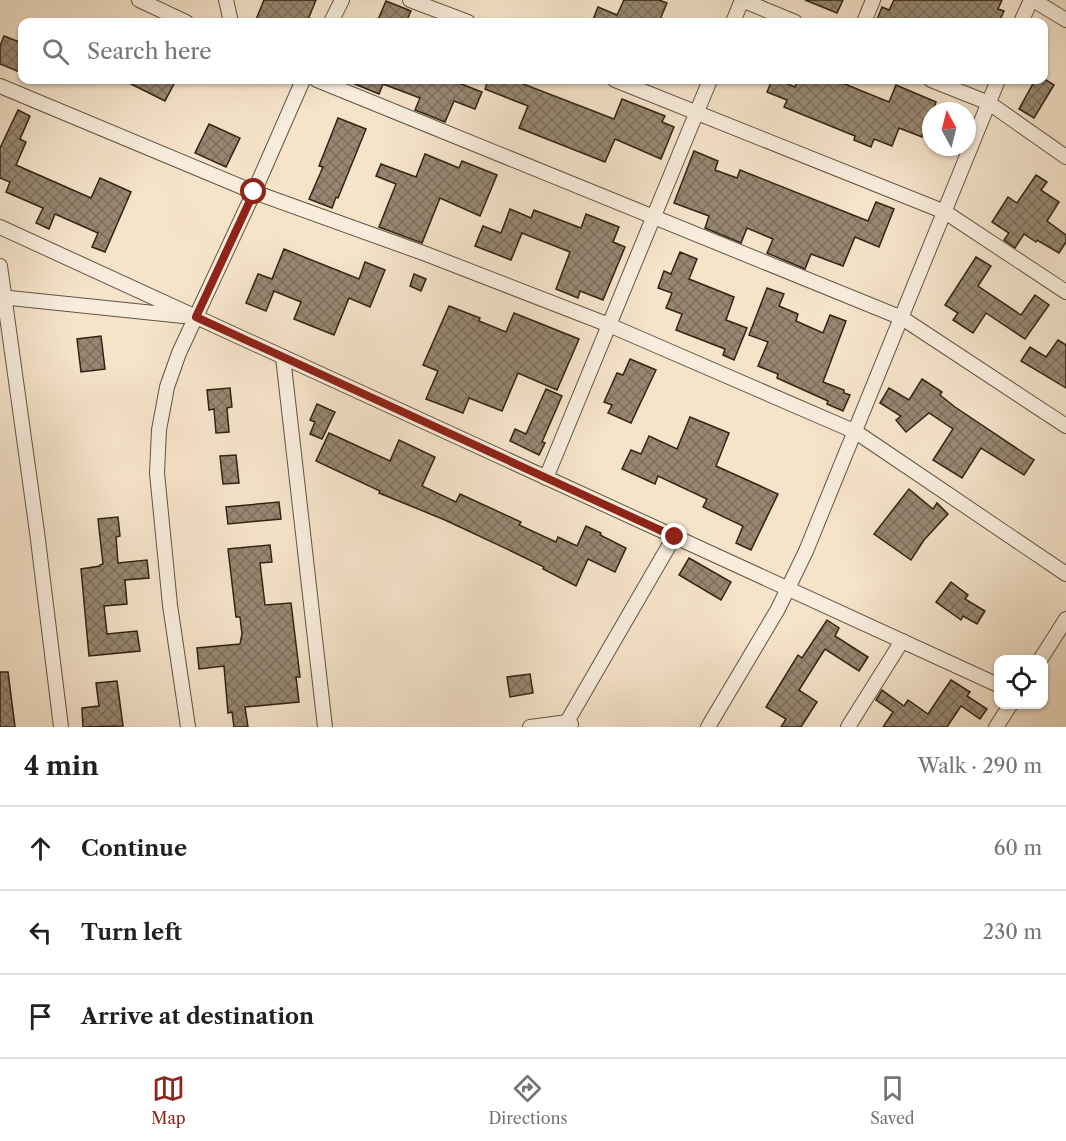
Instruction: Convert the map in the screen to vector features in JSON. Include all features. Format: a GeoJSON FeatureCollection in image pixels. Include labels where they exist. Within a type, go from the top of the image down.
{"type":"FeatureCollection","features":[{"type":"Feature","properties":{"kind":"street"},"geometry":{"type":"LineString","coordinates":[[139,0],[177,18]]}},
{"type":"Feature","properties":{"kind":"street"},"geometry":{"type":"LineString","coordinates":[[226,0],[230,18]]}},
{"type":"Feature","properties":{"kind":"street"},"geometry":{"type":"LineString","coordinates":[[333,18],[342,0]]}},
{"type":"Feature","properties":{"kind":"street"},"geometry":{"type":"LineString","coordinates":[[410,0],[457,18]]}},
{"type":"Feature","properties":{"kind":"street"},"geometry":{"type":"LineString","coordinates":[[735,18],[742,0],[785,18]]}},
{"type":"Feature","properties":{"kind":"street"},"geometry":{"type":"LineString","coordinates":[[866,18],[873,0]]}},
{"type":"Feature","properties":{"kind":"street"},"geometry":{"type":"LineString","coordinates":[[1024,18],[1032,0],[1066,20]]}},
{"type":"Feature","properties":{"kind":"street"},"geometry":{"type":"LineString","coordinates":[[188,727],[170,605],[157,473],[159,430],[167,387],[178,353],[254,192],[301,84]]}},
{"type":"Feature","properties":{"kind":"street"},"geometry":{"type":"LineString","coordinates":[[328,84],[902,318],[1066,426]]}},
{"type":"Feature","properties":{"kind":"street"},"geometry":{"type":"LineString","coordinates":[[626,84],[698,111],[945,212],[1066,292]]}},
{"type":"Feature","properties":{"kind":"street"},"geometry":{"type":"LineString","coordinates":[[546,478],[708,84]]}},
{"type":"Feature","properties":{"kind":"street"},"geometry":{"type":"LineString","coordinates":[[941,84],[989,104],[1066,157]]}},
{"type":"Feature","properties":{"kind":"street"},"geometry":{"type":"LineString","coordinates":[[708,727],[788,589],[806,551],[996,84]]}},
{"type":"Feature","properties":{"kind":"street"},"geometry":{"type":"LineString","coordinates":[[0,86],[254,192],[426,254],[609,325],[856,432],[1066,574]]}},
{"type":"Feature","properties":{"kind":"street"},"geometry":{"type":"LineString","coordinates":[[0,227],[994,683]]}},
{"type":"Feature","properties":{"kind":"street"},"geometry":{"type":"LineString","coordinates":[[0,266],[2,296],[38,532],[61,727]]}},
{"type":"Feature","properties":{"kind":"street"},"geometry":{"type":"LineString","coordinates":[[2,296],[196,317]]}},
{"type":"Feature","properties":{"kind":"street"},"geometry":{"type":"LineString","coordinates":[[283,357],[325,727]]}},
{"type":"Feature","properties":{"kind":"street"},"geometry":{"type":"LineString","coordinates":[[530,727],[569,725],[675,537]]}},
{"type":"Feature","properties":{"kind":"street"},"geometry":{"type":"LineString","coordinates":[[1043,655],[1065,624]]}},
{"type":"Feature","properties":{"kind":"street"},"geometry":{"type":"LineString","coordinates":[[848,727],[902,641]]}},
{"type":"Feature","properties":{"kind":"street"},"geometry":{"type":"LineString","coordinates":[[996,727],[1008,709]]}},
{"type":"Feature","properties":{"kind":"building"},"geometry":{"type":"Polygon","coordinates":[[[264,0],[316,0],[309,18],[257,18],[264,0]]]}},
{"type":"Feature","properties":{"kind":"building"},"geometry":{"type":"Polygon","coordinates":[[[624,0],[659,0],[667,3],[661,18],[594,18],[598,7],[617,15],[624,0]]]}},
{"type":"Feature","properties":{"kind":"building"},"geometry":{"type":"Polygon","coordinates":[[[805,0],[843,0],[837,13],[805,0]]]}},
{"type":"Feature","properties":{"kind":"building"},"geometry":{"type":"Polygon","coordinates":[[[894,0],[1002,0],[998,9],[1004,11],[1001,18],[878,18],[882,7],[889,10],[894,0]]]}},
{"type":"Feature","properties":{"kind":"building"},"geometry":{"type":"Polygon","coordinates":[[[386,1],[411,11],[408,18],[379,18],[386,1]]]}},
{"type":"Feature","properties":{"kind":"building"},"geometry":{"type":"Polygon","coordinates":[[[4,36],[18,41],[18,71],[0,64],[0,46],[4,36]]]}},
{"type":"Feature","properties":{"kind":"building"},"geometry":{"type":"Polygon","coordinates":[[[1048,81],[1054,85],[1034,118],[1019,109],[1033,84],[1048,84],[1048,81]]]}},
{"type":"Feature","properties":{"kind":"building"},"geometry":{"type":"Polygon","coordinates":[[[131,84],[174,84],[165,101],[131,84]]]}},
{"type":"Feature","properties":{"kind":"building"},"geometry":{"type":"Polygon","coordinates":[[[355,84],[383,84],[379,94],[355,84]]]}},
{"type":"Feature","properties":{"kind":"building"},"geometry":{"type":"Polygon","coordinates":[[[383,84],[461,84],[482,92],[475,109],[454,101],[445,122],[415,110],[420,98],[383,84]]]}},
{"type":"Feature","properties":{"kind":"building"},"geometry":{"type":"Polygon","coordinates":[[[487,84],[523,84],[614,119],[622,99],[665,116],[662,122],[674,127],[661,159],[615,139],[605,162],[519,128],[528,106],[485,89],[487,84]]]}},
{"type":"Feature","properties":{"kind":"building"},"geometry":{"type":"Polygon","coordinates":[[[770,84],[788,84],[795,87],[796,84],[845,84],[889,102],[896,85],[936,102],[922,102],[922,137],[899,128],[892,146],[874,139],[871,147],[854,140],[855,136],[784,107],[787,100],[767,92],[770,84]]]}},
{"type":"Feature","properties":{"kind":"building"},"geometry":{"type":"Polygon","coordinates":[[[18,110],[30,116],[20,139],[26,142],[16,165],[91,198],[100,178],[131,192],[105,252],[92,247],[98,233],[55,214],[49,229],[36,223],[43,208],[6,192],[10,182],[0,178],[0,148],[18,110]]]}},
{"type":"Feature","properties":{"kind":"building"},"geometry":{"type":"Polygon","coordinates":[[[338,118],[366,129],[332,208],[309,199],[323,167],[319,166],[338,118]]]}},
{"type":"Feature","properties":{"kind":"building"},"geometry":{"type":"Polygon","coordinates":[[[209,124],[240,138],[226,167],[195,153],[209,124]]]}},
{"type":"Feature","properties":{"kind":"building"},"geometry":{"type":"Polygon","coordinates":[[[694,151],[718,161],[715,170],[737,178],[740,170],[868,221],[876,202],[894,209],[879,247],[855,237],[843,266],[811,254],[805,269],[767,253],[773,239],[747,228],[741,243],[705,228],[709,216],[674,203],[694,151]]]}},
{"type":"Feature","properties":{"kind":"building"},"geometry":{"type":"Polygon","coordinates":[[[425,154],[459,168],[462,161],[497,175],[480,216],[440,198],[422,243],[379,227],[396,184],[376,176],[381,164],[416,177],[425,154]]]}},
{"type":"Feature","properties":{"kind":"building"},"geometry":{"type":"Polygon","coordinates":[[[1036,175],[1047,182],[1041,190],[1059,202],[1047,221],[1066,235],[1066,242],[1059,253],[1024,234],[1015,248],[1004,240],[1009,233],[992,222],[1008,197],[1017,203],[1036,175]]]}},
{"type":"Feature","properties":{"kind":"building"},"geometry":{"type":"Polygon","coordinates":[[[510,209],[531,218],[534,210],[581,228],[586,214],[619,227],[613,242],[625,247],[603,300],[580,291],[578,298],[556,289],[570,252],[522,233],[511,260],[475,246],[483,226],[501,233],[510,209]]]}},
{"type":"Feature","properties":{"kind":"building"},"geometry":{"type":"Polygon","coordinates":[[[284,249],[359,279],[365,262],[385,270],[370,307],[349,298],[334,335],[294,319],[301,302],[274,291],[266,311],[246,303],[258,274],[272,279],[284,249]]]}},
{"type":"Feature","properties":{"kind":"building"},"geometry":{"type":"Polygon","coordinates":[[[680,252],[697,259],[689,279],[734,297],[726,320],[747,328],[734,360],[723,355],[725,349],[676,330],[682,314],[666,308],[672,293],[658,288],[664,271],[671,274],[680,252]]]}},
{"type":"Feature","properties":{"kind":"building"},"geometry":{"type":"Polygon","coordinates":[[[976,257],[991,266],[978,286],[1021,315],[1035,295],[1049,305],[1025,339],[986,313],[973,333],[953,320],[958,313],[945,305],[976,257]]]}},
{"type":"Feature","properties":{"kind":"building"},"geometry":{"type":"Polygon","coordinates":[[[414,274],[426,279],[421,291],[410,286],[414,274]]]}},
{"type":"Feature","properties":{"kind":"building"},"geometry":{"type":"Polygon","coordinates":[[[767,288],[784,294],[779,306],[798,314],[796,321],[823,333],[830,315],[846,321],[823,382],[844,390],[844,393],[850,395],[843,411],[827,404],[828,401],[777,378],[778,374],[758,366],[768,342],[749,335],[767,288]]]}},
{"type":"Feature","properties":{"kind":"building"},"geometry":{"type":"Polygon","coordinates":[[[449,306],[480,318],[479,321],[506,332],[514,313],[579,339],[557,390],[518,373],[502,411],[469,398],[463,413],[426,399],[438,371],[423,365],[449,306]]]}},
{"type":"Feature","properties":{"kind":"building"},"geometry":{"type":"Polygon","coordinates":[[[101,336],[105,369],[81,372],[77,339],[101,336]]]}},
{"type":"Feature","properties":{"kind":"building"},"geometry":{"type":"Polygon","coordinates":[[[1058,340],[1066,345],[1066,388],[1021,361],[1030,347],[1046,357],[1058,340]]]}},
{"type":"Feature","properties":{"kind":"building"},"geometry":{"type":"Polygon","coordinates":[[[630,359],[656,370],[631,423],[608,413],[612,405],[604,402],[617,373],[623,375],[630,359]]]}},
{"type":"Feature","properties":{"kind":"building"},"geometry":{"type":"Polygon","coordinates":[[[922,379],[942,392],[940,395],[955,407],[1034,460],[1024,475],[981,448],[962,478],[933,460],[953,429],[929,413],[906,432],[896,420],[901,416],[880,403],[889,388],[909,400],[922,379]]]}},
{"type":"Feature","properties":{"kind":"building"},"geometry":{"type":"Polygon","coordinates":[[[230,388],[232,407],[227,408],[229,432],[216,433],[214,409],[209,410],[207,390],[230,388]]]}},
{"type":"Feature","properties":{"kind":"building"},"geometry":{"type":"Polygon","coordinates":[[[546,389],[562,396],[542,442],[545,443],[539,455],[510,441],[515,429],[526,434],[546,389]]]}},
{"type":"Feature","properties":{"kind":"building"},"geometry":{"type":"Polygon","coordinates":[[[317,404],[335,412],[322,439],[310,434],[315,422],[310,420],[317,404]]]}},
{"type":"Feature","properties":{"kind":"building"},"geometry":{"type":"Polygon","coordinates":[[[690,417],[729,433],[716,466],[778,494],[751,550],[736,543],[743,526],[703,507],[707,499],[658,476],[655,484],[622,469],[631,450],[641,454],[649,436],[677,449],[690,417]]]}},
{"type":"Feature","properties":{"kind":"building"},"geometry":{"type":"Polygon","coordinates":[[[329,433],[390,461],[399,440],[435,457],[422,486],[456,502],[460,494],[521,522],[519,525],[556,542],[558,537],[577,546],[586,526],[626,548],[615,572],[588,559],[576,586],[511,551],[445,520],[379,493],[380,491],[316,461],[329,433]]]}},
{"type":"Feature","properties":{"kind":"building"},"geometry":{"type":"Polygon","coordinates":[[[236,455],[239,483],[223,484],[220,456],[236,455]]]}},
{"type":"Feature","properties":{"kind":"building"},"geometry":{"type":"Polygon","coordinates":[[[909,489],[933,509],[937,503],[948,514],[924,540],[911,560],[874,534],[909,489]]]}},
{"type":"Feature","properties":{"kind":"building"},"geometry":{"type":"Polygon","coordinates":[[[279,502],[281,519],[228,524],[226,507],[279,502]]]}},
{"type":"Feature","properties":{"kind":"building"},"geometry":{"type":"Polygon","coordinates":[[[118,517],[120,536],[116,537],[118,563],[147,560],[149,578],[125,580],[127,604],[104,606],[107,634],[137,631],[140,651],[89,656],[81,569],[103,564],[98,519],[118,517]]]}},
{"type":"Feature","properties":{"kind":"building"},"geometry":{"type":"Polygon","coordinates":[[[270,545],[272,562],[260,563],[265,605],[291,603],[300,677],[296,677],[299,702],[245,707],[248,727],[234,727],[232,712],[228,713],[224,666],[199,669],[197,648],[240,644],[242,634],[240,617],[236,617],[228,549],[270,545]]]}},
{"type":"Feature","properties":{"kind":"building"},"geometry":{"type":"Polygon","coordinates":[[[689,558],[731,582],[721,600],[679,575],[689,558]]]}},
{"type":"Feature","properties":{"kind":"building"},"geometry":{"type":"Polygon","coordinates":[[[951,582],[968,595],[965,599],[985,611],[977,624],[963,616],[961,620],[936,602],[951,582]]]}},
{"type":"Feature","properties":{"kind":"building"},"geometry":{"type":"Polygon","coordinates":[[[827,620],[839,628],[835,636],[868,657],[859,671],[825,649],[799,690],[817,702],[801,727],[781,727],[786,719],[766,707],[798,655],[802,658],[827,620]]]}},
{"type":"Feature","properties":{"kind":"building"},"geometry":{"type":"Polygon","coordinates":[[[0,672],[8,672],[15,727],[0,727],[0,672]]]}},
{"type":"Feature","properties":{"kind":"building"},"geometry":{"type":"Polygon","coordinates":[[[530,674],[533,693],[510,697],[507,677],[530,674]]]}},
{"type":"Feature","properties":{"kind":"building"},"geometry":{"type":"Polygon","coordinates":[[[951,680],[970,692],[967,696],[987,709],[980,719],[961,706],[947,727],[883,727],[893,712],[876,700],[882,690],[904,706],[908,700],[928,714],[951,680]]]}},
{"type":"Feature","properties":{"kind":"building"},"geometry":{"type":"Polygon","coordinates":[[[117,681],[123,726],[83,727],[82,708],[99,706],[96,683],[117,681]]]}},
{"type":"Feature","properties":{"kind":"route"},"geometry":{"type":"LineString","coordinates":[[254,192],[196,317],[675,537]]}}]}
